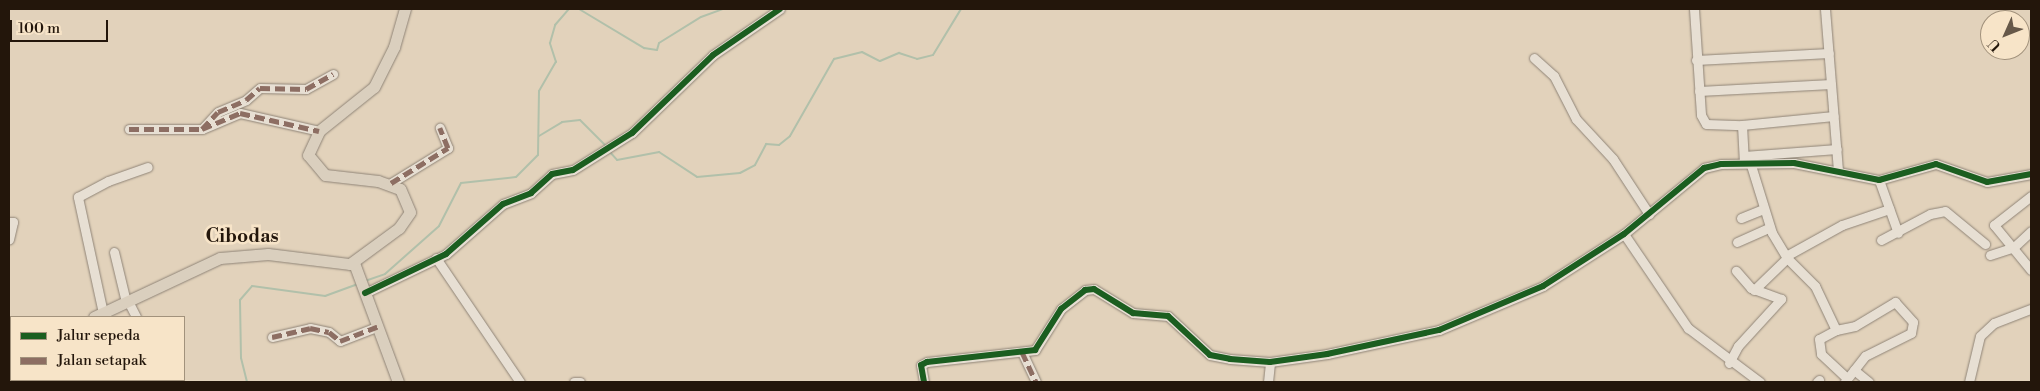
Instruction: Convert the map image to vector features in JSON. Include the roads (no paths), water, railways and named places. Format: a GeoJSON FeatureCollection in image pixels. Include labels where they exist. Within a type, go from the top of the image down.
{"type":"FeatureCollection","features":[{"type":"Feature","properties":{"kind":"main road"},"geometry":{"type":"LineString","coordinates":[[98,316],[220,258],[240,253],[334,265],[354,263],[406,220],[410,203],[391,183],[319,172],[308,156],[319,131],[374,87],[394,47],[405,9]]}},
{"type":"Feature","properties":{"kind":"main road"},"geometry":{"type":"LineString","coordinates":[[354,263],[360,274],[377,327],[398,382]]}},
{"type":"Feature","properties":{"kind":"street"},"geometry":{"type":"LineString","coordinates":[[365,292],[441,264],[506,203],[522,197],[552,174],[573,170],[632,133],[713,55],[780,9]]}},
{"type":"Feature","properties":{"kind":"street"},"geometry":{"type":"LineString","coordinates":[[1694,9],[1696,60],[1703,121],[1742,125],[1834,116]]}},
{"type":"Feature","properties":{"kind":"street"},"geometry":{"type":"LineString","coordinates":[[1825,9],[1838,171]]}},
{"type":"Feature","properties":{"kind":"street"},"geometry":{"type":"LineString","coordinates":[[1696,60],[1829,53]]}},
{"type":"Feature","properties":{"kind":"street"},"geometry":{"type":"LineString","coordinates":[[1534,58],[1554,76],[1576,119],[1613,159],[1648,214]]}},
{"type":"Feature","properties":{"kind":"street"},"geometry":{"type":"LineString","coordinates":[[202,129],[218,112],[246,100],[260,88],[306,89],[334,74]]}},
{"type":"Feature","properties":{"kind":"street"},"geometry":{"type":"LineString","coordinates":[[1699,91],[1832,84]]}},
{"type":"Feature","properties":{"kind":"street"},"geometry":{"type":"LineString","coordinates":[[129,129],[202,129],[240,113],[319,131]]}},
{"type":"Feature","properties":{"kind":"street"},"geometry":{"type":"LineString","coordinates":[[1742,125],[1746,160],[1770,227],[1786,257],[1815,286],[1836,330]]}},
{"type":"Feature","properties":{"kind":"street"},"geometry":{"type":"LineString","coordinates":[[391,183],[448,148],[440,128]]}},
{"type":"Feature","properties":{"kind":"street"},"geometry":{"type":"LineString","coordinates":[[924,382],[921,365],[927,362],[1022,352],[1040,346],[1061,310],[1084,290],[1094,288],[1133,313],[1156,314],[1178,321],[1210,355],[1270,362],[1439,330],[1525,296],[1624,234],[1704,168],[1746,160],[1837,150]]}},
{"type":"Feature","properties":{"kind":"street"},"geometry":{"type":"LineString","coordinates":[[1746,160],[1838,171],[1879,180],[1936,164],[1987,182],[2031,174]]}},
{"type":"Feature","properties":{"kind":"street"},"geometry":{"type":"LineString","coordinates":[[98,316],[78,197],[108,180],[148,168]]}},
{"type":"Feature","properties":{"kind":"street"},"geometry":{"type":"LineString","coordinates":[[1879,180],[1898,233]]}},
{"type":"Feature","properties":{"kind":"street"},"geometry":{"type":"LineString","coordinates":[[2031,196],[1994,225],[2031,270]]}},
{"type":"Feature","properties":{"kind":"street"},"geometry":{"type":"LineString","coordinates":[[1741,218],[1763,209]]}},
{"type":"Feature","properties":{"kind":"street"},"geometry":{"type":"LineString","coordinates":[[1754,290],[1786,257],[1842,226],[1889,209]]}},
{"type":"Feature","properties":{"kind":"street"},"geometry":{"type":"LineString","coordinates":[[1881,240],[1898,233],[1930,214],[1944,211],[1985,244]]}},
{"type":"Feature","properties":{"kind":"street"},"geometry":{"type":"LineString","coordinates":[[9,222],[13,224],[9,240]]}},
{"type":"Feature","properties":{"kind":"street"},"geometry":{"type":"LineString","coordinates":[[1737,242],[1770,227]]}},
{"type":"Feature","properties":{"kind":"street"},"geometry":{"type":"LineString","coordinates":[[1990,255],[2014,247],[2031,231]]}},
{"type":"Feature","properties":{"kind":"street"},"geometry":{"type":"LineString","coordinates":[[1624,234],[1675,313],[1729,363],[1760,382]]}},
{"type":"Feature","properties":{"kind":"street"},"geometry":{"type":"LineString","coordinates":[[114,252],[127,302],[135,316]]}},
{"type":"Feature","properties":{"kind":"street"},"geometry":{"type":"LineString","coordinates":[[441,264],[520,382]]}},
{"type":"Feature","properties":{"kind":"street"},"geometry":{"type":"LineString","coordinates":[[1729,363],[1738,346],[1781,299],[1754,290],[1736,271]]}},
{"type":"Feature","properties":{"kind":"street"},"geometry":{"type":"LineString","coordinates":[[1895,302],[1913,322],[1912,333],[1865,356],[1854,370],[1846,380],[1820,350],[1819,339],[1836,330],[1855,326],[1895,302]]}},
{"type":"Feature","properties":{"kind":"street"},"geometry":{"type":"LineString","coordinates":[[1970,382],[1980,336],[1994,323],[2031,309]]}},
{"type":"Feature","properties":{"kind":"street"},"geometry":{"type":"LineString","coordinates":[[272,337],[310,328],[329,332],[340,341],[377,327]]}},
{"type":"Feature","properties":{"kind":"street"},"geometry":{"type":"LineString","coordinates":[[1022,352],[1036,382]]}},
{"type":"Feature","properties":{"kind":"street"},"geometry":{"type":"LineString","coordinates":[[1268,382],[1270,362]]}},
{"type":"Feature","properties":{"kind":"street"},"geometry":{"type":"LineString","coordinates":[[1854,370],[1869,382]]}},
{"type":"Feature","properties":{"kind":"street"},"geometry":{"type":"LineString","coordinates":[[574,382],[580,382]]}},
{"type":"Feature","properties":{"kind":"waterway"},"geometry":{"type":"LineString","coordinates":[[365,281],[385,274],[439,226],[461,183],[516,177],[538,155],[539,91],[556,62],[550,43],[555,25],[569,9]]}},
{"type":"Feature","properties":{"kind":"waterway"},"geometry":{"type":"LineString","coordinates":[[579,9],[644,48],[657,50],[659,43],[701,17],[723,9]]}},
{"type":"Feature","properties":{"kind":"waterway"},"geometry":{"type":"LineString","coordinates":[[609,151],[617,160],[659,152],[697,177],[740,173],[755,165],[766,144],[779,145],[790,136],[834,59],[862,52],[880,61],[899,53],[917,59],[933,55],[961,9]]}},
{"type":"Feature","properties":{"kind":"waterway"},"geometry":{"type":"LineString","coordinates":[[539,136],[562,122],[580,120],[605,145]]}},
{"type":"Feature","properties":{"kind":"waterway"},"geometry":{"type":"LineString","coordinates":[[247,382],[241,358],[240,300],[252,286],[325,296],[358,284]]}},
{"type":"Feature","properties":{"kind":"district","name":"Cibodas"},"geometry":{"type":"Point","coordinates":[242,237]}}]}
